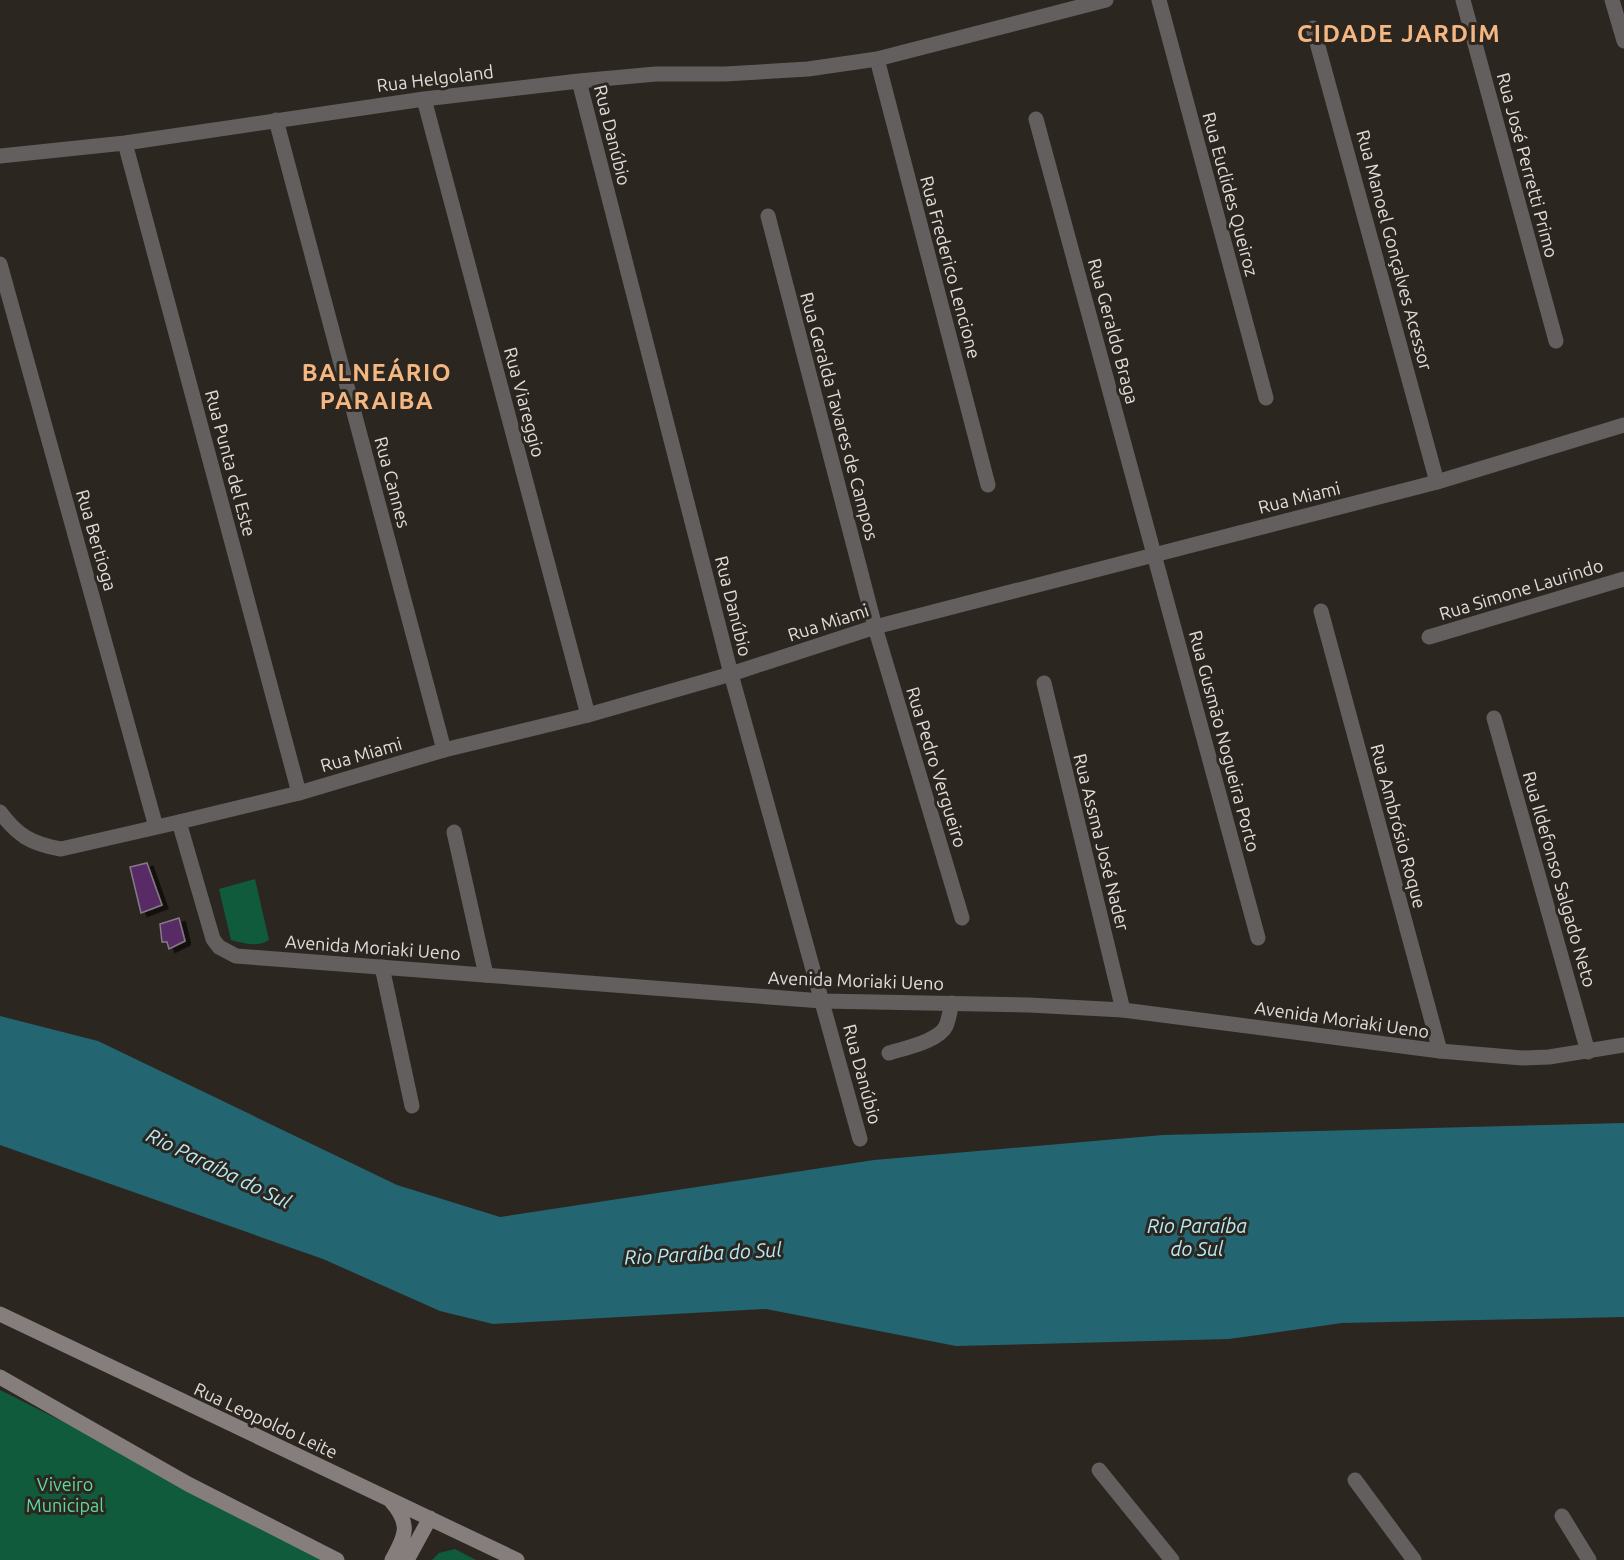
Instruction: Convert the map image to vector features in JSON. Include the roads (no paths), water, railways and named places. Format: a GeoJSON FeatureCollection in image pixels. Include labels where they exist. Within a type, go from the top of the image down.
{"type":"FeatureCollection","features":[{"type":"Feature","properties":{"kind":"main road","name":"Rua Leopoldo Leite"},"geometry":{"type":"LineString","coordinates":[[0,1314],[517,1560]]}},
{"type":"Feature","properties":{"kind":"main road"},"geometry":{"type":"LineString","coordinates":[[0,1377],[188,1484],[338,1560]]}},
{"type":"Feature","properties":{"kind":"main road"},"geometry":{"type":"LineString","coordinates":[[389,1499],[401,1512],[405,1531]]}},
{"type":"Feature","properties":{"kind":"main road"},"geometry":{"type":"LineString","coordinates":[[392,1560],[405,1531],[427,1516]]}},
{"type":"Feature","properties":{"kind":"main road"},"geometry":{"type":"LineString","coordinates":[[407,1560],[427,1516]]}},
{"type":"Feature","properties":{"kind":"street","name":"Rua Helgoland"},"geometry":{"type":"LineString","coordinates":[[0,156],[125,142],[424,99],[579,81],[656,74],[724,74],[808,69],[877,59],[1106,0]]}},
{"type":"Feature","properties":{"kind":"street","name":"Rua Euclides Queiroz"},"geometry":{"type":"LineString","coordinates":[[1159,0],[1266,398]]}},
{"type":"Feature","properties":{"kind":"street","name":"Rua José Perretti Primo"},"geometry":{"type":"LineString","coordinates":[[1462,0],[1556,341]]}},
{"type":"Feature","properties":{"kind":"street"},"geometry":{"type":"LineString","coordinates":[[1612,0],[1624,41]]}},
{"type":"Feature","properties":{"kind":"street","name":"Rua Manoel Gonçalves Acessor"},"geometry":{"type":"LineString","coordinates":[[1313,28],[1378,259],[1437,482]]}},
{"type":"Feature","properties":{"kind":"street","name":"Rua Frederico Lencione"},"geometry":{"type":"LineString","coordinates":[[877,59],[988,484]]}},
{"type":"Feature","properties":{"kind":"street","name":"Rua Danúbio"},"geometry":{"type":"LineString","coordinates":[[579,81],[731,674],[860,1139]]}},
{"type":"Feature","properties":{"kind":"street","name":"Rua Viareggio"},"geometry":{"type":"LineString","coordinates":[[424,99],[588,715]]}},
{"type":"Feature","properties":{"kind":"street","name":"Rua Geraldo Braga"},"geometry":{"type":"LineString","coordinates":[[1036,119],[1154,554]]}},
{"type":"Feature","properties":{"kind":"street","name":"Rua Cannes"},"geometry":{"type":"LineString","coordinates":[[276,120],[444,750]]}},
{"type":"Feature","properties":{"kind":"street","name":"Rua Punta del Este"},"geometry":{"type":"LineString","coordinates":[[125,142],[299,793]]}},
{"type":"Feature","properties":{"kind":"street","name":"Rua Geralda Tavares de Campos"},"geometry":{"type":"LineString","coordinates":[[768,216],[875,627]]}},
{"type":"Feature","properties":{"kind":"street","name":"Rua Bertioga"},"geometry":{"type":"LineString","coordinates":[[0,264],[156,827]]}},
{"type":"Feature","properties":{"kind":"street","name":"Rua Miami"},"geometry":{"type":"LineString","coordinates":[[0,812],[13,829],[28,839],[44,846],[61,849],[179,822],[299,793],[444,750],[588,715],[731,674],[875,627],[1437,482],[1624,425]]}},
{"type":"Feature","properties":{"kind":"street","name":"Rua Gusmão Nogueira Porto"},"geometry":{"type":"LineString","coordinates":[[1154,554],[1258,938]]}},
{"type":"Feature","properties":{"kind":"street","name":"Rua Simone Laurindo"},"geometry":{"type":"LineString","coordinates":[[1429,638],[1624,579]]}},
{"type":"Feature","properties":{"kind":"street","name":"Rua Ambrósio Roque"},"geometry":{"type":"LineString","coordinates":[[1321,611],[1440,1052]]}},
{"type":"Feature","properties":{"kind":"street","name":"Rua Pedro Vergueiro"},"geometry":{"type":"LineString","coordinates":[[875,627],[962,918]]}},
{"type":"Feature","properties":{"kind":"street","name":"Rua Assma José Nader"},"geometry":{"type":"LineString","coordinates":[[1044,683],[1123,1010]]}},
{"type":"Feature","properties":{"kind":"street","name":"Rua Ildefonso Salgado Neto"},"geometry":{"type":"LineString","coordinates":[[1494,718],[1588,1052]]}},
{"type":"Feature","properties":{"kind":"street","name":"Avenida Moriaki Ueno"},"geometry":{"type":"LineString","coordinates":[[179,822],[213,939],[219,947],[236,956],[822,1001],[952,1003],[1123,1010],[1440,1052],[1522,1058],[1549,1057],[1624,1045]]}},
{"type":"Feature","properties":{"kind":"street"},"geometry":{"type":"LineString","coordinates":[[454,832],[486,975]]}},
{"type":"Feature","properties":{"kind":"street"},"geometry":{"type":"LineString","coordinates":[[382,967],[412,1106]]}},
{"type":"Feature","properties":{"kind":"street"},"geometry":{"type":"LineString","coordinates":[[889,1053],[934,1038],[942,1032],[952,1003]]}},
{"type":"Feature","properties":{"kind":"street"},"geometry":{"type":"LineString","coordinates":[[1099,1470],[1172,1560]]}},
{"type":"Feature","properties":{"kind":"street"},"geometry":{"type":"LineString","coordinates":[[1355,1480],[1414,1560]]}},
{"type":"Feature","properties":{"kind":"street"},"geometry":{"type":"LineString","coordinates":[[1562,1516],[1589,1560]]}},
{"type":"Feature","properties":{"kind":"water","name":"Rio Paraíba do Sul"},"geometry":{"type":"Polygon","coordinates":[[[0,1016],[98,1041],[397,1185],[500,1217],[874,1160],[1163,1135],[1624,1123],[1624,1317],[1342,1323],[1229,1339],[956,1346],[766,1309],[493,1324],[440,1311],[323,1259],[0,1145],[0,1016]]]}},
{"type":"Feature","properties":{"kind":"district","name":"CIDADE JARDIM"},"geometry":{"type":"Point","coordinates":[1399,33]}},
{"type":"Feature","properties":{"kind":"district","name":"BALNEÁRIO PARAIBA"},"geometry":{"type":"Point","coordinates":[377,386]}},
{"type":"Feature","properties":{"kind":"park label","name":"Viveiro Municipal"},"geometry":{"type":"Point","coordinates":[65,1494]}}]}
